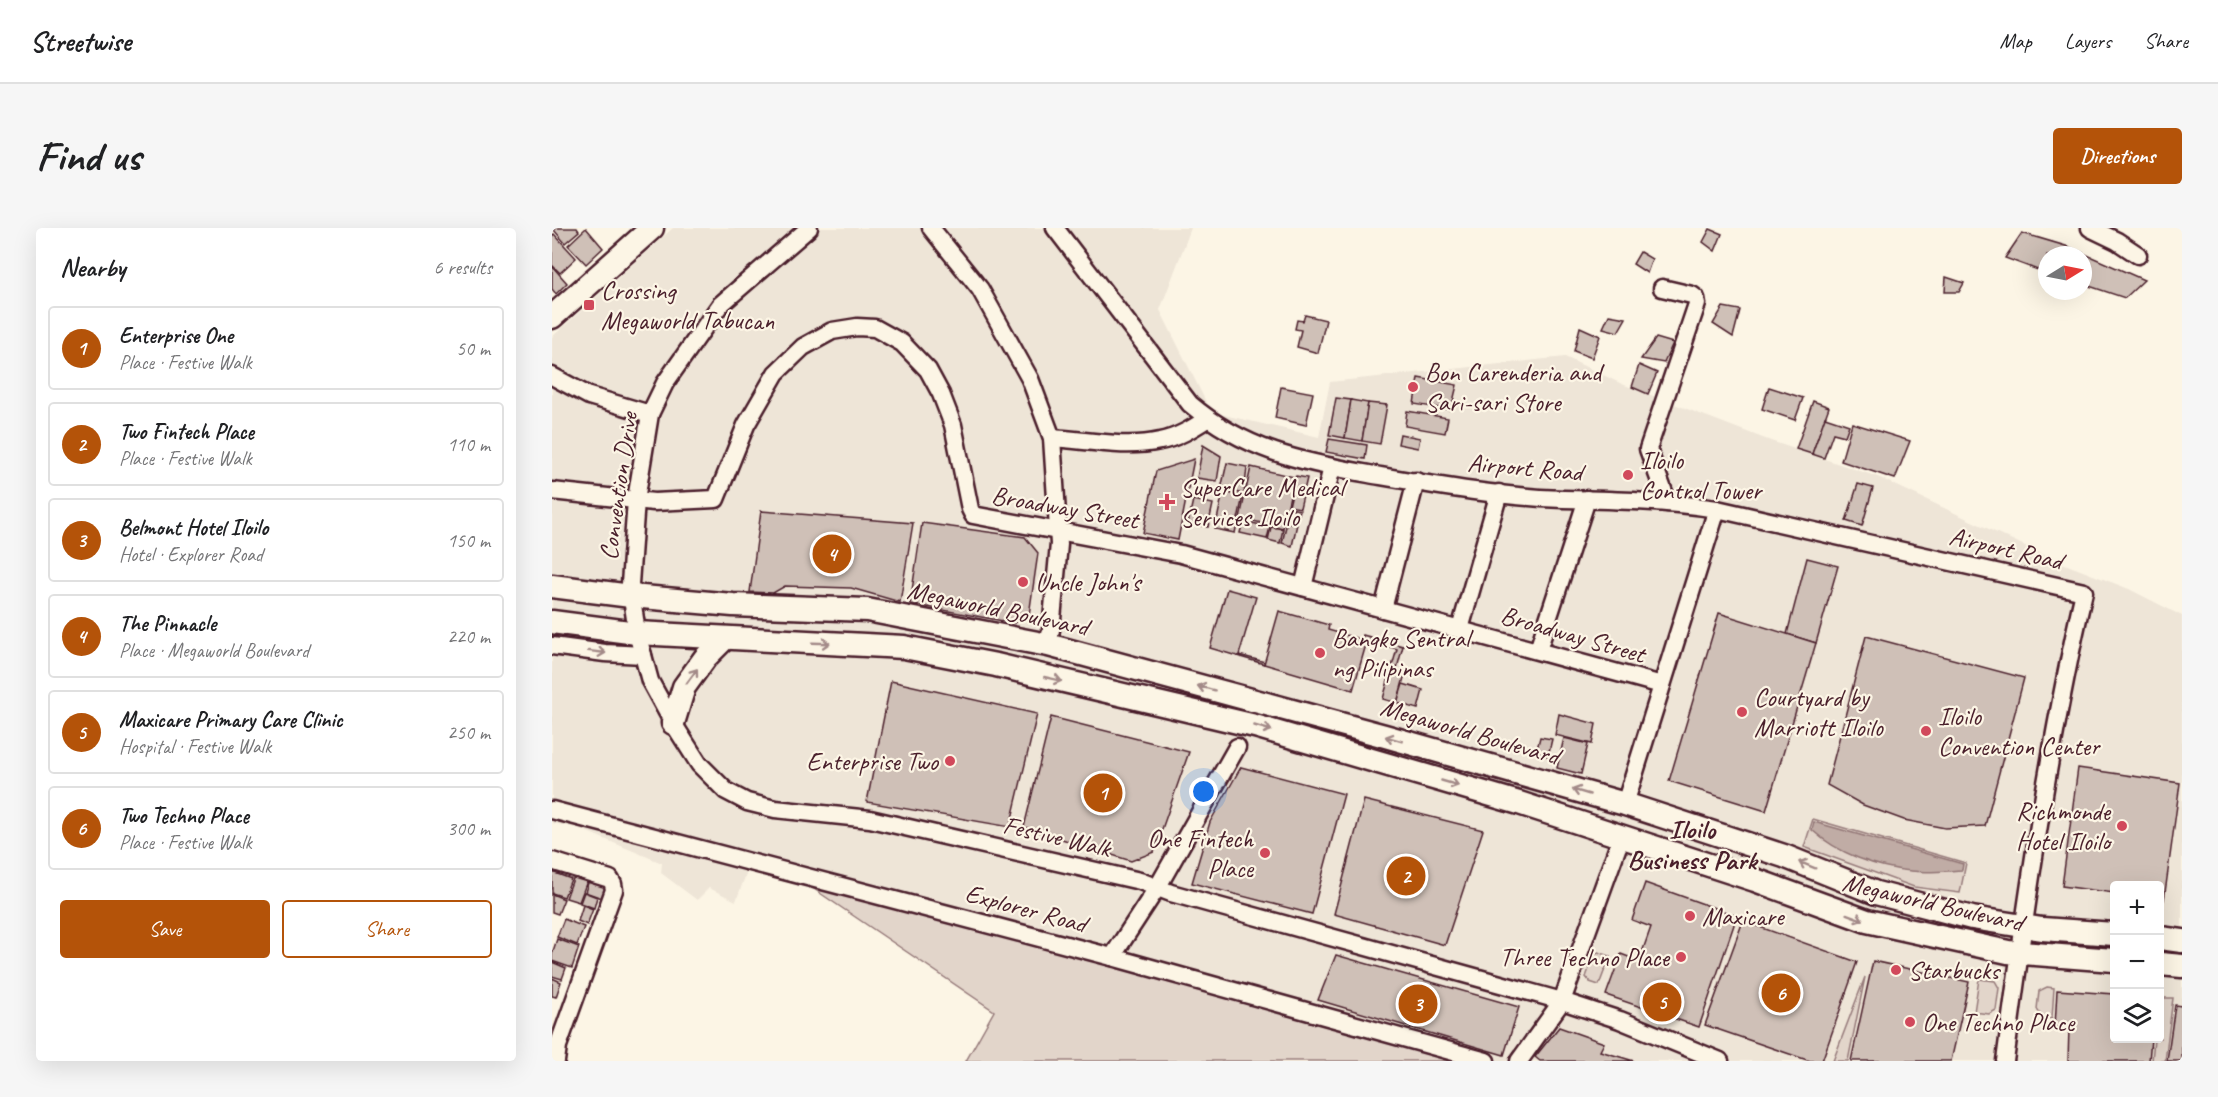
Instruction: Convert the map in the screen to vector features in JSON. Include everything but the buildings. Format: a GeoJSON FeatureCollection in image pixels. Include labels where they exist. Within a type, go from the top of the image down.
{"type":"FeatureCollection","features":[{"type":"Feature","properties":{"kind":"main road"},"geometry":{"type":"LineString","coordinates":[[552,317],[651,228]]}},
{"type":"Feature","properties":{"kind":"main road"},"geometry":{"type":"LineString","coordinates":[[557,623],[571,622],[579,617],[583,609],[582,600],[577,594],[559,587]]}},
{"type":"Feature","properties":{"kind":"main road","name":"Megaworld Boulevard"},"geometry":{"type":"LineString","coordinates":[[559,587],[631,596],[779,607],[867,610],[1048,645],[1625,804],[1784,856],[1876,893],[1972,918],[2024,927],[2110,934]]}},
{"type":"Feature","properties":{"kind":"main road"},"geometry":{"type":"LineString","coordinates":[[779,607],[767,615],[764,626],[772,637],[781,642]]}},
{"type":"Feature","properties":{"kind":"main road","name":"Megaworld Boulevard"},"geometry":{"type":"LineString","coordinates":[[557,623],[637,633],[904,647],[996,665],[1255,726],[1622,835],[1867,921],[2020,954],[2110,960]]}},
{"type":"Feature","properties":{"kind":"main road"},"geometry":{"type":"LineString","coordinates":[[673,723],[684,687],[705,658],[725,638]]}},
{"type":"Feature","properties":{"kind":"main road"},"geometry":{"type":"LineString","coordinates":[[1967,944],[1974,943],[1981,934],[1978,922],[1972,918]]}},
{"type":"Feature","properties":{"kind":"main road"},"geometry":{"type":"LineString","coordinates":[[2091,958],[2077,950],[2076,944],[2082,935],[2092,932]]}},
{"type":"Feature","properties":{"kind":"main road"},"geometry":{"type":"LineString","coordinates":[[2164,939],[2182,941]]}},
{"type":"Feature","properties":{"kind":"main road"},"geometry":{"type":"LineString","coordinates":[[2164,964],[2182,966]]}},
{"type":"Feature","properties":{"kind":"street","name":"Convention Drive"},"geometry":{"type":"LineString","coordinates":[[637,633],[630,584],[636,500],[650,414],[665,383],[720,305],[809,228]]}},
{"type":"Feature","properties":{"kind":"street"},"geometry":{"type":"LineString","coordinates":[[931,228],[980,289],[1030,379],[1052,438],[1058,531],[1052,630],[1048,645]]}},
{"type":"Feature","properties":{"kind":"street","name":"Airport Road"},"geometry":{"type":"LineString","coordinates":[[1054,228],[1190,404],[1207,419],[1258,447],[1332,467],[1499,493],[1668,503],[1717,509],[2084,592],[2051,752],[2024,927]]}},
{"type":"Feature","properties":{"kind":"street"},"geometry":{"type":"LineString","coordinates":[[2090,228],[2120,235],[2138,255]]}},
{"type":"Feature","properties":{"kind":"street"},"geometry":{"type":"LineString","coordinates":[[1662,288],[1692,295],[1696,298],[1697,304],[1648,449],[1668,503]]}},
{"type":"Feature","properties":{"kind":"street","name":"Broadway Street"},"geometry":{"type":"LineString","coordinates":[[552,491],[654,502],[716,499],[746,425],[776,373],[803,347],[832,331],[857,327],[875,328],[902,343],[928,370],[941,393],[953,425],[973,515],[1181,554],[1662,685]]}},
{"type":"Feature","properties":{"kind":"street"},"geometry":{"type":"LineString","coordinates":[[552,376],[589,396],[650,414]]}},
{"type":"Feature","properties":{"kind":"street"},"geometry":{"type":"LineString","coordinates":[[1052,438],[1134,444],[1161,441],[1185,432],[1207,419]]}},
{"type":"Feature","properties":{"kind":"street"},"geometry":{"type":"LineString","coordinates":[[1303,587],[1332,467]]}},
{"type":"Feature","properties":{"kind":"street"},"geometry":{"type":"LineString","coordinates":[[1383,609],[1416,481]]}},
{"type":"Feature","properties":{"kind":"street"},"geometry":{"type":"LineString","coordinates":[[1460,629],[1499,493]]}},
{"type":"Feature","properties":{"kind":"street"},"geometry":{"type":"LineString","coordinates":[[1538,650],[1587,499]]}},
{"type":"Feature","properties":{"kind":"street"},"geometry":{"type":"LineString","coordinates":[[1625,804],[1717,509]]}},
{"type":"Feature","properties":{"kind":"street","name":"Festive Walk"},"geometry":{"type":"LineString","coordinates":[[637,633],[650,681],[699,764],[726,791],[747,801],[776,809],[870,819],[1140,881],[1157,888],[1562,1001],[1620,1020],[1720,1061]]}},
{"type":"Feature","properties":{"kind":"street"},"geometry":{"type":"LineString","coordinates":[[552,646],[604,653],[643,655]]}},
{"type":"Feature","properties":{"kind":"street"},"geometry":{"type":"LineString","coordinates":[[1112,957],[1157,888],[1236,747]]}},
{"type":"Feature","properties":{"kind":"street","name":"Explorer Road"},"geometry":{"type":"LineString","coordinates":[[552,810],[1112,957],[1485,1061]]}},
{"type":"Feature","properties":{"kind":"street"},"geometry":{"type":"LineString","coordinates":[[1519,1061],[1562,1001],[1622,835]]}},
{"type":"Feature","properties":{"kind":"street"},"geometry":{"type":"LineString","coordinates":[[552,861],[610,879],[614,884],[614,890],[555,1051]]}},
{"type":"Feature","properties":{"kind":"street"},"geometry":{"type":"LineString","coordinates":[[2005,1061],[2024,927]]}},
{"type":"Feature","properties":{"kind":"shaded area","name":"Iloilo Business Park"},"geometry":{"type":"Polygon","coordinates":[[[673,228],[1191,228],[1160,310],[1211,412],[1319,437],[1330,382],[1565,357],[1622,384],[1768,440],[1878,477],[2057,561],[2129,589],[2182,616],[2182,1061],[1463,1061],[748,869],[736,901],[709,888],[697,900],[661,873],[662,863],[578,828],[552,823],[552,337],[673,228]]]}},
{"type":"Feature","properties":{"kind":"shaded area"},"geometry":{"type":"Polygon","coordinates":[[[1813,819],[1966,863],[1960,893],[1914,887],[1804,847],[1813,819]]]}},
{"type":"Feature","properties":{"kind":"shaded area"},"geometry":{"type":"Polygon","coordinates":[[[1814,822],[1963,864],[1962,870],[1917,872],[1871,863],[1833,846],[1812,830],[1814,822]]]}},
{"type":"Feature","properties":{"kind":"shaded area"},"geometry":{"type":"Polygon","coordinates":[[[808,885],[1463,1061],[966,1061],[994,1011],[808,885]]]}},
{"type":"Feature","properties":{"kind":"shaded area"},"geometry":{"type":"Polygon","coordinates":[[[1598,952],[1610,956],[1599,985],[1590,982],[1586,977],[1594,955],[1598,952]]]}},
{"type":"Feature","properties":{"kind":"shaded area"},"geometry":{"type":"Polygon","coordinates":[[[1865,977],[1848,1061],[1833,1061],[1865,977]]]}},
{"type":"Feature","properties":{"kind":"shaded area"},"geometry":{"type":"Polygon","coordinates":[[[1979,979],[1995,981],[1999,988],[1996,1010],[1989,1014],[1974,1012],[1979,979]]]}},
{"type":"Feature","properties":{"kind":"shaded area"},"geometry":{"type":"Polygon","coordinates":[[[2047,987],[2054,988],[2052,1019],[2041,1016],[2037,1009],[2039,991],[2047,987]]]}},
{"type":"Feature","properties":{"kind":"shaded area"},"geometry":{"type":"Polygon","coordinates":[[[2164,998],[2173,998],[2165,1061],[2152,1061],[2154,1043],[2164,1043],[2164,998]]]}},
{"type":"Feature","properties":{"kind":"place","name":"Crossing Megaworld Tabucan"},"geometry":{"type":"Point","coordinates":[589,305]}},
{"type":"Feature","properties":{"kind":"place","name":"Bon Carenderia and Sari-sari Store"},"geometry":{"type":"Point","coordinates":[1413,387]}},
{"type":"Feature","properties":{"kind":"place","name":"Iloilo Control Tower"},"geometry":{"type":"Point","coordinates":[1628,475]}},
{"type":"Feature","properties":{"kind":"place","name":"SuperCare Medical Services Iloilo"},"geometry":{"type":"Point","coordinates":[1167,502]}},
{"type":"Feature","properties":{"kind":"place","name":"The Pinnacle"},"geometry":{"type":"Point","coordinates":[832,554]}},
{"type":"Feature","properties":{"kind":"place","name":"Uncle John's"},"geometry":{"type":"Point","coordinates":[1023,582]}},
{"type":"Feature","properties":{"kind":"place","name":"Bangko Sentral ng Pilipinas"},"geometry":{"type":"Point","coordinates":[1320,653]}},
{"type":"Feature","properties":{"kind":"place","name":"Courtyard by Marriott Iloilo"},"geometry":{"type":"Point","coordinates":[1742,712]}},
{"type":"Feature","properties":{"kind":"place","name":"Iloilo Convention Center"},"geometry":{"type":"Point","coordinates":[1926,731]}},
{"type":"Feature","properties":{"kind":"place","name":"Enterprise Two"},"geometry":{"type":"Point","coordinates":[950,761]}},
{"type":"Feature","properties":{"kind":"place","name":"Enterprise One"},"geometry":{"type":"Point","coordinates":[1103,793]}},
{"type":"Feature","properties":{"kind":"place","name":"Richmonde Hotel Iloilo"},"geometry":{"type":"Point","coordinates":[2122,826]}},
{"type":"Feature","properties":{"kind":"place","name":"One Fintech Place"},"geometry":{"type":"Point","coordinates":[1265,853]}},
{"type":"Feature","properties":{"kind":"place","name":"Two Fintech Place"},"geometry":{"type":"Point","coordinates":[1406,876]}},
{"type":"Feature","properties":{"kind":"place","name":"Maxicare"},"geometry":{"type":"Point","coordinates":[1690,916]}},
{"type":"Feature","properties":{"kind":"place","name":"Three Techno Place"},"geometry":{"type":"Point","coordinates":[1681,957]}},
{"type":"Feature","properties":{"kind":"place","name":"Starbucks"},"geometry":{"type":"Point","coordinates":[1896,970]}},
{"type":"Feature","properties":{"kind":"place","name":"Two Techno Place"},"geometry":{"type":"Point","coordinates":[1781,993]}},
{"type":"Feature","properties":{"kind":"place","name":"Maxicare Primary Care Clinic"},"geometry":{"type":"Point","coordinates":[1662,1002]}},
{"type":"Feature","properties":{"kind":"place","name":"Belmont Hotel Iloilo"},"geometry":{"type":"Point","coordinates":[1418,1004]}},
{"type":"Feature","properties":{"kind":"place","name":"One Techno Place"},"geometry":{"type":"Point","coordinates":[1910,1022]}},
{"type":"Feature","properties":{"kind":"district","name":"Iloilo Business Park"},"geometry":{"type":"Point","coordinates":[1692,844]}}]}
